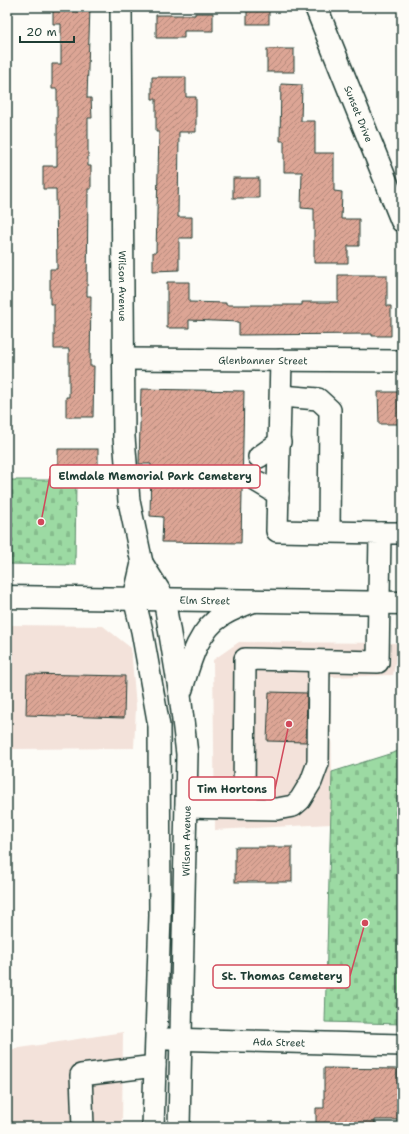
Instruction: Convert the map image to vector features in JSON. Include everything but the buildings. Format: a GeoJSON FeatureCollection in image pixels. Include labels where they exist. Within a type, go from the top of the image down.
{"type":"FeatureCollection","features":[{"type":"Feature","properties":{"kind":"main road","name":"Sunset Drive"},"geometry":{"type":"LineString","coordinates":[[316,7],[402,221]]}},
{"type":"Feature","properties":{"kind":"main road","name":"Elm Street"},"geometry":{"type":"LineString","coordinates":[[7,597],[164,598],[402,604]]}},
{"type":"Feature","properties":{"kind":"street","name":"Wilson Avenue"},"geometry":{"type":"LineString","coordinates":[[121,7],[124,437],[128,493],[142,563],[164,598],[180,696],[187,754],[185,915],[179,1127]]}},
{"type":"Feature","properties":{"kind":"street","name":"Glenbanner Street"},"geometry":{"type":"LineString","coordinates":[[124,359],[402,361]]}},
{"type":"Feature","properties":{"kind":"street"},"geometry":{"type":"LineString","coordinates":[[281,360],[277,531],[402,533]]}},
{"type":"Feature","properties":{"kind":"street"},"geometry":{"type":"LineString","coordinates":[[281,396],[318,398],[330,410],[329,532]]}},
{"type":"Feature","properties":{"kind":"street"},"geometry":{"type":"LineString","coordinates":[[259,457],[280,442]]}},
{"type":"Feature","properties":{"kind":"street"},"geometry":{"type":"LineString","coordinates":[[258,482],[278,494]]}},
{"type":"Feature","properties":{"kind":"street"},"geometry":{"type":"LineString","coordinates":[[244,807],[245,659],[378,662],[380,533]]}},
{"type":"Feature","properties":{"kind":"street","name":"Wilson Avenue"},"geometry":{"type":"LineString","coordinates":[[142,563],[134,598],[144,638],[159,726],[160,915],[153,1127]]}},
{"type":"Feature","properties":{"kind":"street"},"geometry":{"type":"LineString","coordinates":[[180,696],[190,662],[205,630],[223,615],[254,601]]}},
{"type":"Feature","properties":{"kind":"street"},"geometry":{"type":"LineString","coordinates":[[186,807],[244,807],[277,809],[293,806],[300,800],[311,782],[318,763],[319,661]]}},
{"type":"Feature","properties":{"kind":"street"},"geometry":{"type":"LineString","coordinates":[[160,915],[185,915]]}},
{"type":"Feature","properties":{"kind":"street","name":"Ada Street"},"geometry":{"type":"LineString","coordinates":[[155,1039],[402,1044]]}},
{"type":"Feature","properties":{"kind":"street"},"geometry":{"type":"LineString","coordinates":[[83,1127],[81,1075],[155,1066]]}},
{"type":"Feature","properties":{"kind":"shaded area"},"geometry":{"type":"Polygon","coordinates":[[[9,625],[103,626],[131,648],[136,707],[134,748],[10,749],[9,625]]]}},
{"type":"Feature","properties":{"kind":"shaded area"},"geometry":{"type":"Polygon","coordinates":[[[239,642],[399,643],[393,675],[330,677],[332,772],[331,824],[215,830],[213,660],[239,642]]]}},
{"type":"Feature","properties":{"kind":"shaded area"},"geometry":{"type":"Polygon","coordinates":[[[123,1032],[122,1127],[7,1127],[7,1050],[123,1032]]]}},
{"type":"Feature","properties":{"kind":"green space"},"geometry":{"type":"Polygon","coordinates":[[[7,480],[76,480],[75,565],[7,564],[7,480]]]}},
{"type":"Feature","properties":{"kind":"green space"},"geometry":{"type":"Polygon","coordinates":[[[402,750],[402,1024],[325,1022],[332,772],[402,750]]]}},
{"type":"Feature","properties":{"kind":"place","name":"Elmdale Memorial Park Cemetery"},"geometry":{"type":"Point","coordinates":[41,522]}},
{"type":"Feature","properties":{"kind":"place","name":"Tim Hortons"},"geometry":{"type":"Point","coordinates":[289,724]}},
{"type":"Feature","properties":{"kind":"place","name":"St. Thomas Cemetery"},"geometry":{"type":"Point","coordinates":[365,923]}}]}
